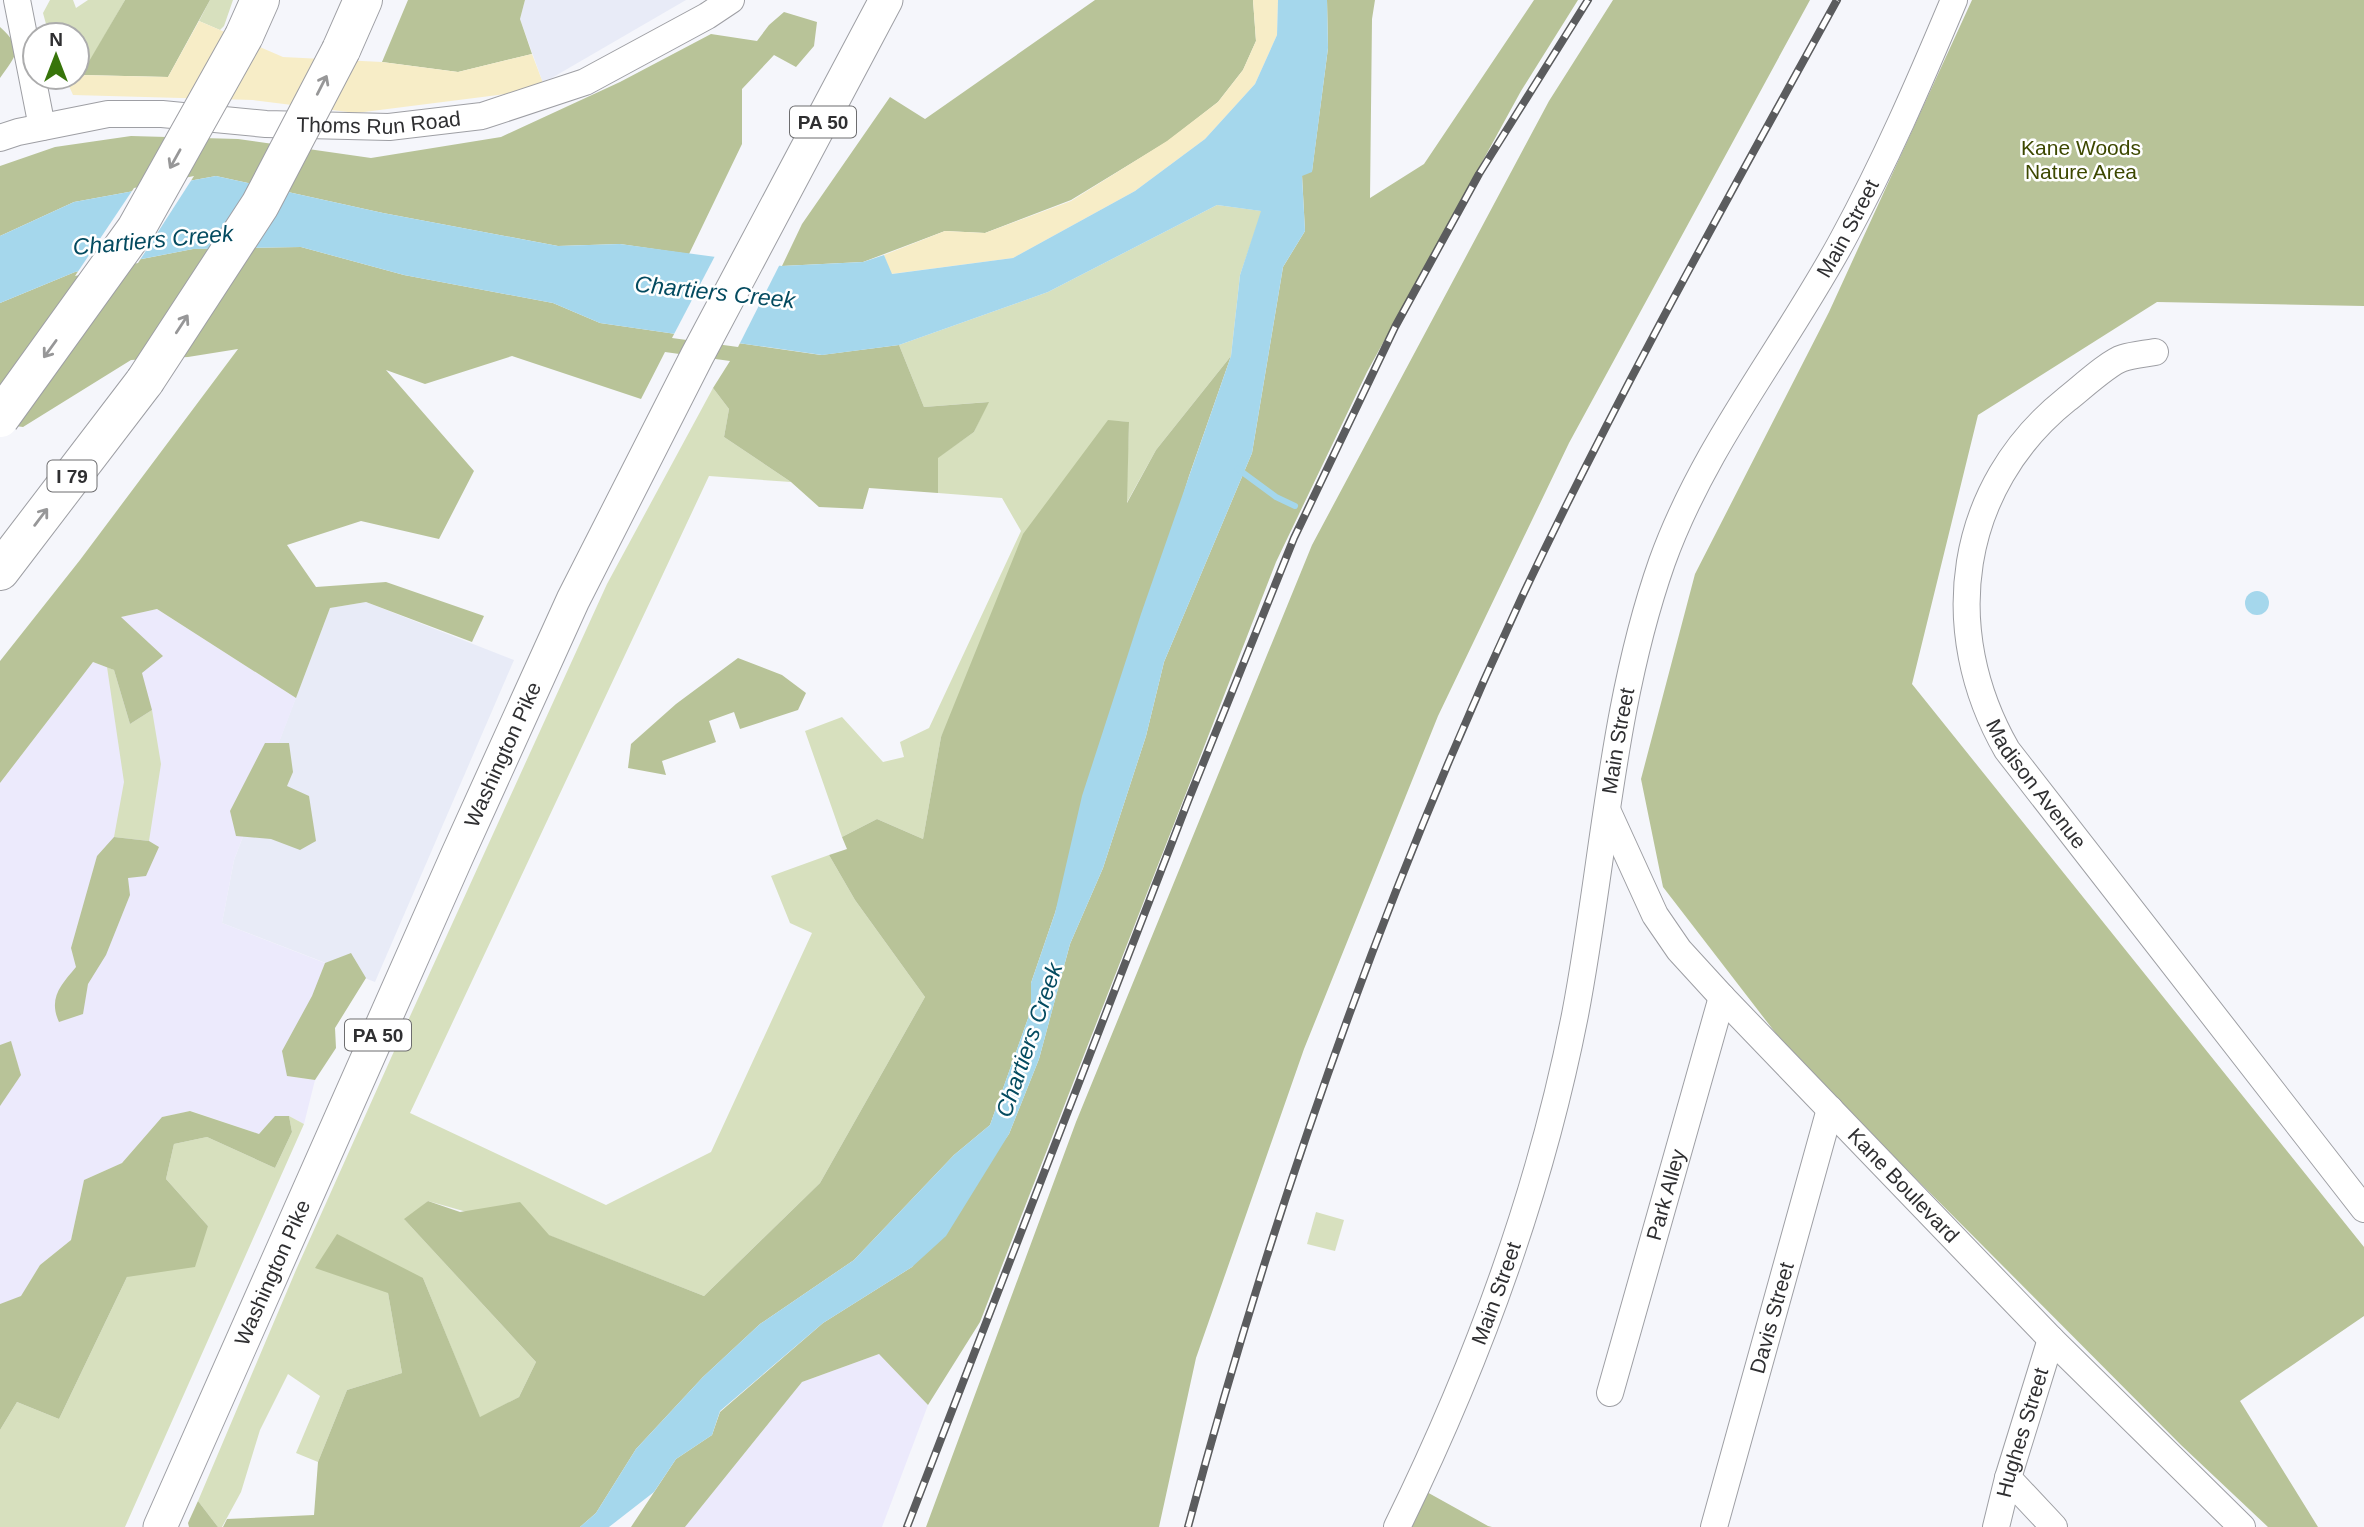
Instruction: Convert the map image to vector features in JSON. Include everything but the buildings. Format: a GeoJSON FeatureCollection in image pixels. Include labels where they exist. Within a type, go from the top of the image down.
{"type":"FeatureCollection","features":[{"type":"Feature","properties":{"kind":"highway"},"geometry":{"type":"LineString","coordinates":[[0,418],[136,229],[244,36],[260,0]]}},
{"type":"Feature","properties":{"kind":"highway","name":"I 79"},"geometry":{"type":"LineString","coordinates":[[0,571],[145,381],[260,205],[341,50],[363,0]]}},
{"type":"Feature","properties":{"kind":"main road","name":"Washington Pike"},"geometry":{"type":"LineString","coordinates":[[160,1527],[573,600],[883,1]]}},
{"type":"Feature","properties":{"kind":"street"},"geometry":{"type":"LineString","coordinates":[[17,0],[42,127]]}},
{"type":"Feature","properties":{"kind":"street","name":"Thoms Run Road"},"geometry":{"type":"LineString","coordinates":[[0,138],[108,114],[162,114],[266,124],[389,127],[482,117],[586,82],[709,8],[731,0]]}},
{"type":"Feature","properties":{"kind":"street","name":"Main Street"},"geometry":{"type":"LineString","coordinates":[[1397,1527],[1453,1406],[1483,1332],[1536,1178],[1558,1098],[1575,1013],[1626,692],[1642,625],[1663,559],[1699,478],[1843,239],[1913,97],[1954,0]]}},
{"type":"Feature","properties":{"kind":"street","name":"Madison Avenue"},"geometry":{"type":"LineString","coordinates":[[2155,352],[2121,358],[2072,395],[2048,414],[2021,444],[2003,470],[1975,538],[1968,573],[1965,619],[1970,654],[1991,723],[2007,750],[2364,1209]]}},
{"type":"Feature","properties":{"kind":"street","name":"Kane Boulevard"},"geometry":{"type":"LineString","coordinates":[[1608,812],[1655,915],[1679,950],[1721,997],[2051,1339],[2242,1527]]}},
{"type":"Feature","properties":{"kind":"street","name":"Park Alley"},"geometry":{"type":"LineString","coordinates":[[1611,1393],[1721,997]]}},
{"type":"Feature","properties":{"kind":"street","name":"Davis Street"},"geometry":{"type":"LineString","coordinates":[[1714,1527],[1830,1109]]}},
{"type":"Feature","properties":{"kind":"street","name":"Hughes Street"},"geometry":{"type":"LineString","coordinates":[[1996,1527],[2008,1478],[2051,1339]]}},
{"type":"Feature","properties":{"kind":"street"},"geometry":{"type":"LineString","coordinates":[[2008,1478],[2054,1527]]}},
{"type":"Feature","properties":{"kind":"shaded area"},"geometry":{"type":"Polygon","coordinates":[[[525,0],[686,0],[543,83],[520,19],[525,0]]]}},
{"type":"Feature","properties":{"kind":"shaded area"},"geometry":{"type":"Polygon","coordinates":[[[366,602],[514,660],[375,982],[222,923],[234,860],[330,608],[366,602]]]}},
{"type":"Feature","properties":{"kind":"shaded area"},"geometry":{"type":"Polygon","coordinates":[[[157,609],[296,698],[234,860],[222,923],[325,963],[287,1076],[315,1080],[304,1124],[289,1116],[259,1134],[191,1111],[162,1117],[122,1163],[84,1180],[71,1240],[40,1265],[21,1297],[0,1304],[0,783],[93,662],[114,670],[162,656],[120,617],[157,609]]]}},
{"type":"Feature","properties":{"kind":"shaded area"},"geometry":{"type":"Polygon","coordinates":[[[879,1354],[928,1405],[882,1527],[685,1527],[802,1382],[879,1354]]]}},
{"type":"Feature","properties":{"kind":"green space"},"geometry":{"type":"Polygon","coordinates":[[[50,0],[73,0],[76,8],[88,0],[125,0],[91,59],[91,21],[45,21],[43,13],[50,0]]]}},
{"type":"Feature","properties":{"kind":"green space"},"geometry":{"type":"Polygon","coordinates":[[[125,0],[210,0],[168,77],[91,75],[91,58],[125,0]]]}},
{"type":"Feature","properties":{"kind":"green space"},"geometry":{"type":"Polygon","coordinates":[[[210,0],[233,0],[220,30],[199,21],[210,0]]]}},
{"type":"Feature","properties":{"kind":"green space"},"geometry":{"type":"Polygon","coordinates":[[[408,0],[525,0],[520,19],[532,54],[458,72],[382,62],[408,0]]]}},
{"type":"Feature","properties":{"kind":"green space"},"geometry":{"type":"Polygon","coordinates":[[[1095,0],[1253,0],[1256,41],[1243,70],[1218,102],[1168,141],[1071,200],[985,233],[945,231],[863,262],[782,266],[802,224],[890,97],[925,119],[1095,0]]]}},
{"type":"Feature","properties":{"kind":"green space"},"geometry":{"type":"Polygon","coordinates":[[[1327,0],[1375,0],[1372,19],[1370,198],[1424,164],[1534,0],[1578,0],[1521,91],[1367,372],[1276,562],[980,1322],[928,1405],[879,1354],[802,1382],[685,1527],[631,1527],[676,1459],[712,1435],[720,1412],[823,1323],[912,1267],[1009,1134],[1039,1059],[1070,944],[1103,868],[1146,736],[1164,662],[1252,453],[1283,267],[1305,231],[1302,175],[1312,171],[1328,48],[1327,0]]]}},
{"type":"Feature","properties":{"kind":"green space"},"geometry":{"type":"Polygon","coordinates":[[[1613,0],[1810,0],[1569,443],[1438,716],[1304,1049],[1196,1358],[1159,1527],[926,1527],[1076,1122],[1312,545],[1549,101],[1613,0]]]}},
{"type":"Feature","properties":{"kind":"green space","name":"Kane Woods Nature Area"},"geometry":{"type":"Polygon","coordinates":[[[1972,0],[2364,0],[2364,306],[2157,302],[1978,415],[1912,684],[2364,1247],[2364,1316],[2240,1401],[2318,1527],[2268,1527],[2181,1445],[1791,1053],[1663,887],[1641,779],[1695,574],[1829,312],[1972,0]]]}},
{"type":"Feature","properties":{"kind":"green space"},"geometry":{"type":"Polygon","coordinates":[[[784,12],[817,22],[814,46],[796,67],[774,55],[742,89],[742,144],[689,254],[620,244],[558,246],[383,213],[216,176],[74,202],[0,236],[0,166],[55,147],[131,136],[238,139],[371,158],[501,137],[620,82],[711,34],[757,41],[769,25],[784,12]]]}},
{"type":"Feature","properties":{"kind":"green space"},"geometry":{"type":"Polygon","coordinates":[[[0,27],[13,41],[15,52],[14,58],[0,78],[0,27]]]}},
{"type":"Feature","properties":{"kind":"green space"},"geometry":{"type":"Polygon","coordinates":[[[1217,205],[1262,211],[1240,275],[1231,356],[1156,450],[1126,504],[1129,422],[1108,421],[941,737],[923,839],[877,819],[842,837],[805,731],[842,717],[883,762],[904,757],[900,742],[929,728],[1021,531],[1002,498],[938,493],[937,458],[974,432],[988,402],[924,407],[899,345],[1048,292],[1217,205]]]}},
{"type":"Feature","properties":{"kind":"green space"},"geometry":{"type":"Polygon","coordinates":[[[301,247],[404,275],[553,303],[600,323],[821,355],[899,345],[924,407],[989,402],[974,432],[938,458],[938,493],[869,488],[863,509],[819,507],[791,482],[724,437],[729,409],[713,388],[730,361],[665,352],[641,399],[512,356],[425,384],[386,370],[474,471],[439,539],[361,521],[287,545],[316,587],[386,582],[484,616],[472,642],[366,602],[330,608],[296,698],[157,609],[121,617],[163,656],[142,673],[152,710],[130,724],[114,670],[93,662],[0,783],[0,661],[80,560],[238,349],[188,357],[131,360],[23,427],[0,424],[0,303],[75,272],[193,249],[301,247]]]}},
{"type":"Feature","properties":{"kind":"green space"},"geometry":{"type":"Polygon","coordinates":[[[1231,356],[1189,476],[1031,983],[1031,1010],[990,1125],[954,1155],[854,1260],[760,1324],[703,1377],[636,1449],[596,1513],[580,1527],[223,1527],[227,1519],[314,1515],[318,1462],[347,1390],[402,1373],[388,1293],[315,1268],[337,1234],[423,1278],[480,1417],[519,1397],[536,1362],[404,1219],[428,1201],[460,1212],[520,1202],[549,1235],[704,1296],[820,1183],[925,997],[855,900],[829,855],[847,849],[842,837],[877,819],[923,839],[941,737],[1023,534],[1108,420],[1129,422],[1127,503],[1156,450],[1231,356]]]}},
{"type":"Feature","properties":{"kind":"green space"},"geometry":{"type":"Polygon","coordinates":[[[713,388],[729,409],[724,437],[791,482],[709,476],[410,1113],[606,1205],[711,1152],[812,933],[790,923],[771,876],[829,855],[855,900],[925,997],[820,1183],[704,1296],[548,1235],[428,1201],[405,1220],[536,1362],[519,1397],[480,1418],[423,1278],[388,1293],[402,1373],[347,1390],[318,1462],[296,1453],[320,1396],[288,1374],[260,1430],[241,1492],[222,1527],[218,1527],[198,1501],[296,1270],[607,584],[713,388]]]}},
{"type":"Feature","properties":{"kind":"green space"},"geometry":{"type":"Polygon","coordinates":[[[738,658],[782,675],[806,693],[798,710],[740,729],[734,712],[709,721],[716,742],[662,761],[666,775],[628,768],[631,744],[676,704],[738,658]]]}},
{"type":"Feature","properties":{"kind":"green space"},"geometry":{"type":"Polygon","coordinates":[[[107,667],[114,670],[130,724],[152,710],[161,764],[149,841],[114,837],[124,782],[107,667]]]}},
{"type":"Feature","properties":{"kind":"green space"},"geometry":{"type":"Polygon","coordinates":[[[265,743],[289,743],[293,772],[287,786],[309,796],[316,841],[300,850],[271,839],[236,836],[230,811],[265,743]]]}},
{"type":"Feature","properties":{"kind":"green space"},"geometry":{"type":"Polygon","coordinates":[[[114,837],[149,841],[159,847],[146,876],[128,878],[130,895],[106,955],[88,984],[83,1014],[59,1022],[56,999],[61,986],[76,967],[71,948],[97,856],[114,837]]]}},
{"type":"Feature","properties":{"kind":"green space"},"geometry":{"type":"Polygon","coordinates":[[[351,953],[366,978],[335,1028],[336,1048],[315,1080],[287,1076],[282,1051],[312,996],[325,963],[351,953]]]}},
{"type":"Feature","properties":{"kind":"green space"},"geometry":{"type":"Polygon","coordinates":[[[11,1041],[21,1075],[0,1106],[0,1045],[11,1041]]]}},
{"type":"Feature","properties":{"kind":"green space"},"geometry":{"type":"Polygon","coordinates":[[[190,1111],[259,1134],[275,1116],[289,1116],[292,1132],[275,1168],[207,1137],[174,1144],[166,1179],[208,1226],[195,1267],[127,1277],[59,1419],[17,1402],[0,1430],[0,1304],[21,1296],[40,1265],[71,1240],[84,1180],[122,1163],[162,1117],[190,1111]]]}},
{"type":"Feature","properties":{"kind":"green space"},"geometry":{"type":"Polygon","coordinates":[[[289,1116],[304,1124],[125,1527],[0,1527],[0,1430],[17,1402],[59,1419],[127,1277],[208,1226],[166,1179],[174,1144],[207,1137],[275,1168],[292,1132],[289,1116]]]}},
{"type":"Feature","properties":{"kind":"green space"},"geometry":{"type":"Polygon","coordinates":[[[1316,1212],[1344,1220],[1335,1251],[1307,1244],[1316,1212]]]}},
{"type":"Feature","properties":{"kind":"green space"},"geometry":{"type":"Polygon","coordinates":[[[1425,1491],[1488,1526],[1492,1527],[1411,1527],[1425,1491]]]}},
{"type":"Feature","properties":{"kind":"green space"},"geometry":{"type":"Polygon","coordinates":[[[198,1501],[218,1527],[189,1527],[188,1523],[198,1501]]]}},
{"type":"Feature","properties":{"kind":"sand"},"geometry":{"type":"Polygon","coordinates":[[[1253,0],[1278,0],[1277,35],[1255,84],[1205,139],[1135,191],[1013,258],[891,274],[884,255],[945,231],[985,233],[1071,201],[1167,141],[1218,102],[1243,70],[1256,41],[1253,0]]]}},
{"type":"Feature","properties":{"kind":"sand"},"geometry":{"type":"Polygon","coordinates":[[[199,21],[283,57],[382,62],[458,72],[532,54],[543,83],[506,94],[356,113],[253,100],[73,95],[71,91],[91,91],[91,75],[168,77],[199,21]]]}},
{"type":"Feature","properties":{"kind":"water","name":"Chartiers Creek"},"geometry":{"type":"Polygon","coordinates":[[[1278,0],[1327,0],[1328,48],[1312,172],[1302,176],[1305,231],[1283,267],[1252,453],[1164,662],[1146,736],[1103,868],[1070,944],[1039,1059],[1009,1134],[946,1236],[912,1267],[823,1323],[720,1411],[712,1435],[676,1459],[654,1492],[609,1527],[580,1527],[596,1513],[636,1449],[703,1377],[760,1324],[854,1260],[954,1155],[990,1125],[1031,1010],[1031,983],[1055,913],[1082,796],[1141,614],[1231,356],[1240,275],[1261,211],[1217,205],[1048,292],[899,345],[822,355],[600,323],[553,303],[404,275],[301,247],[193,249],[75,272],[0,303],[0,236],[74,202],[216,176],[383,213],[558,246],[620,244],[782,266],[863,262],[884,255],[892,274],[1013,258],[1135,191],[1205,139],[1255,84],[1277,35],[1278,0]]]}},
{"type":"Feature","properties":{"kind":"water"},"geometry":{"type":"Polygon","coordinates":[[[2257,591],[2265,595],[2269,603],[2265,611],[2257,615],[2249,611],[2245,603],[2249,595],[2257,591]]]}},
{"type":"Feature","properties":{"kind":"pier"},"geometry":{"type":"Polygon","coordinates":[[[194,176],[138,263],[75,276],[134,188],[194,176]]]}},
{"type":"Feature","properties":{"kind":"pier"},"geometry":{"type":"Polygon","coordinates":[[[716,254],[781,262],[738,347],[672,338],[716,254]]]}},
{"type":"Feature","properties":{"kind":"waterway"},"geometry":{"type":"LineString","coordinates":[[1238,469],[1276,497],[1295,506]]}},
{"type":"Feature","properties":{"kind":"railway"},"geometry":{"type":"LineString","coordinates":[[907,1527],[1188,801],[1294,538],[1395,327],[1479,174],[1588,0]]}},
{"type":"Feature","properties":{"kind":"railway"},"geometry":{"type":"LineString","coordinates":[[1188,1527],[1256,1290],[1334,1056],[1422,825],[1470,712],[1521,599],[1596,447],[1674,297],[1837,0]]}}]}
